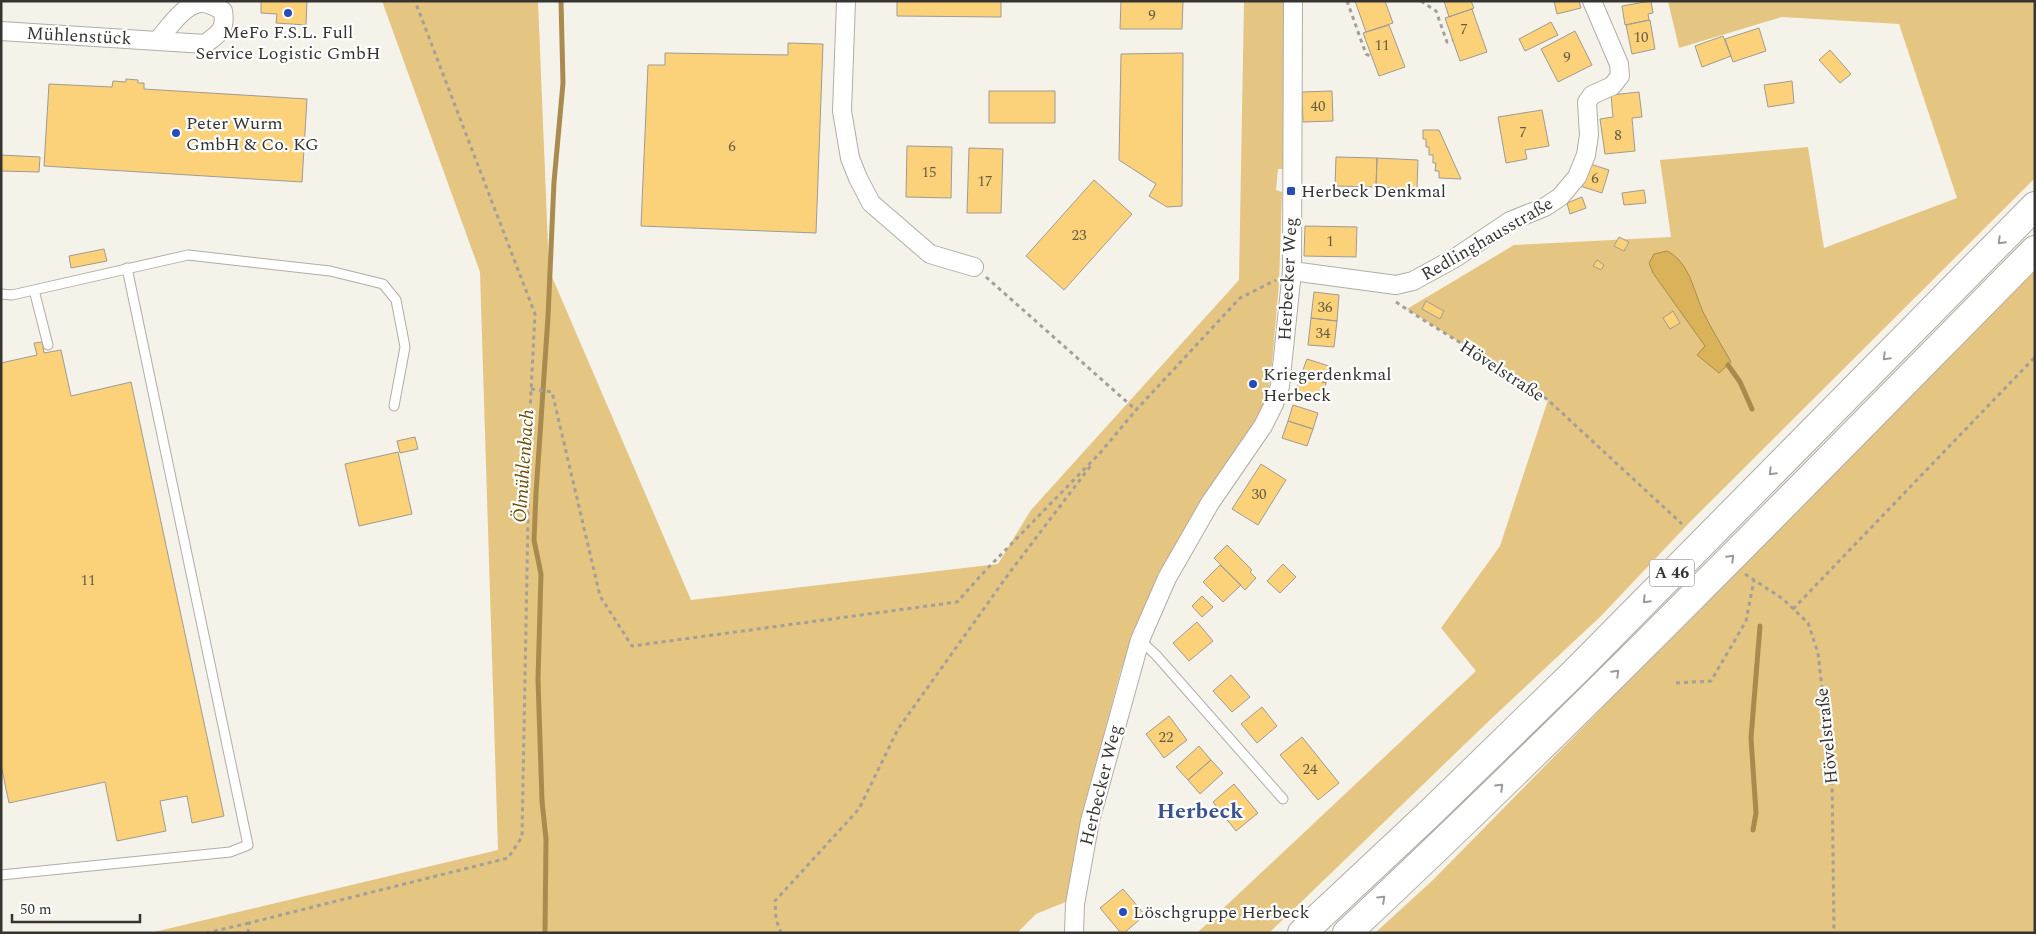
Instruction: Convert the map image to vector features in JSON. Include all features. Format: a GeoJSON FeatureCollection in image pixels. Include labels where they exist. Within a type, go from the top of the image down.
{"type":"FeatureCollection","features":[{"type":"Feature","properties":{"kind":"highway","name":"A 46"},"geometry":{"type":"LineString","coordinates":[[1302,933],[1429,814],[1577,670],[2035,206]]}},
{"type":"Feature","properties":{"kind":"highway","name":"A 46"},"geometry":{"type":"LineString","coordinates":[[1347,933],[1595,694],[2035,250]]}},
{"type":"Feature","properties":{"kind":"street"},"geometry":{"type":"LineString","coordinates":[[846,1],[842,111],[850,158],[858,178],[872,202],[930,254],[974,266]]}},
{"type":"Feature","properties":{"kind":"street","name":"Herbecker Weg"},"geometry":{"type":"LineString","coordinates":[[1074,933],[1075,904],[1090,821],[1140,640],[1167,578],[1210,503],[1263,426],[1274,404],[1280,386],[1292,271],[1293,1]]}},
{"type":"Feature","properties":{"kind":"street","name":"Redlinghausstraße"},"geometry":{"type":"LineString","coordinates":[[1367,281],[1396,285],[1413,281],[1426,275],[1510,221],[1545,207],[1560,197],[1577,176],[1586,154],[1589,135],[1587,102],[1592,95],[1612,86],[1620,76],[1619,64],[1592,1]]}},
{"type":"Feature","properties":{"kind":"street","name":"Mühlenstück"},"geometry":{"type":"LineString","coordinates":[[1,31],[158,40]]}},
{"type":"Feature","properties":{"kind":"street"},"geometry":{"type":"LineString","coordinates":[[1292,271],[1367,281]]}},
{"type":"Feature","properties":{"kind":"lane"},"geometry":{"type":"LineString","coordinates":[[1,294],[12,295],[188,255],[330,271],[383,284],[396,300],[405,347],[394,406]]}},
{"type":"Feature","properties":{"kind":"lane"},"geometry":{"type":"LineString","coordinates":[[1,875],[230,852],[248,845],[127,268]]}},
{"type":"Feature","properties":{"kind":"lane"},"geometry":{"type":"LineString","coordinates":[[34,290],[48,345]]}},
{"type":"Feature","properties":{"kind":"lane"},"geometry":{"type":"LineString","coordinates":[[1140,640],[1156,655],[1284,800]]}},
{"type":"Feature","properties":{"kind":"path"},"geometry":{"type":"LineString","coordinates":[[206,933],[508,858],[522,837],[531,389],[535,314],[415,1]]}},
{"type":"Feature","properties":{"kind":"path"},"geometry":{"type":"LineString","coordinates":[[1347,1],[1366,54],[1372,57]]}},
{"type":"Feature","properties":{"kind":"path"},"geometry":{"type":"LineString","coordinates":[[1421,1],[1436,11],[1447,42],[1453,40]]}},
{"type":"Feature","properties":{"kind":"path"},"geometry":{"type":"LineString","coordinates":[[974,266],[1136,410]]}},
{"type":"Feature","properties":{"kind":"path"},"geometry":{"type":"LineString","coordinates":[[781,933],[776,919],[775,901],[859,809],[898,729],[1010,572],[1100,453],[1136,410],[1240,298],[1292,271]]}},
{"type":"Feature","properties":{"kind":"path","name":"Hövelstraße"},"geometry":{"type":"LineString","coordinates":[[1367,281],[1435,328],[1536,391],[1682,524]]}},
{"type":"Feature","properties":{"kind":"path"},"geometry":{"type":"LineString","coordinates":[[1793,609],[2035,357]]}},
{"type":"Feature","properties":{"kind":"path"},"geometry":{"type":"LineString","coordinates":[[531,389],[552,392],[600,596],[632,646],[957,602],[985,570],[1100,453]]}},
{"type":"Feature","properties":{"kind":"path","name":"Hövelstraße"},"geometry":{"type":"LineString","coordinates":[[1743,573],[1783,598],[1808,623],[1818,653],[1832,774],[1834,933]]}},
{"type":"Feature","properties":{"kind":"path"},"geometry":{"type":"LineString","coordinates":[[1676,683],[1711,681],[1746,621],[1754,580]]}},
{"type":"Feature","properties":{"kind":"path"},"geometry":{"type":"LineString","coordinates":[[248,933],[249,923]]}},
{"type":"Feature","properties":{"kind":"shaded area"},"geometry":{"type":"Polygon","coordinates":[[[382,1],[538,1],[549,270],[691,600],[998,564],[1031,510],[1239,280],[1244,1],[1284,1],[1283,169],[1278,169],[1276,190],[1282,192],[1279,284],[1267,399],[1256,423],[1155,585],[1121,670],[1081,821],[1068,901],[1036,914],[1017,933],[150,933],[498,850],[480,272],[382,1]]]}},
{"type":"Feature","properties":{"kind":"shaded area"},"geometry":{"type":"Polygon","coordinates":[[[1668,1],[2035,1],[2035,178],[1689,523],[1601,616],[1492,718],[1269,933],[1197,933],[1476,671],[1441,628],[1500,546],[1548,400],[1407,309],[1514,245],[1671,237],[1660,160],[1808,147],[1824,248],[1957,198],[1899,24],[1782,17],[1679,48],[1668,1]]]}},
{"type":"Feature","properties":{"kind":"shaded area"},"geometry":{"type":"Polygon","coordinates":[[[1667,251],[1675,256],[1686,270],[1704,314],[1731,362],[1719,373],[1697,355],[1705,346],[1653,273],[1649,263],[1654,254],[1667,251]]]}},
{"type":"Feature","properties":{"kind":"shaded area"},"geometry":{"type":"Polygon","coordinates":[[[2035,267],[2035,933],[1375,933],[1433,880],[2035,267]]]}},
{"type":"Feature","properties":{"kind":"building","name":"MeFo F.S.L. Full Service Logistic GmbH"},"geometry":{"type":"Polygon","coordinates":[[[261,1],[307,1],[306,25],[276,23],[277,14],[261,13],[261,1]]]}},
{"type":"Feature","properties":{"kind":"building"},"geometry":{"type":"Polygon","coordinates":[[[897,1],[1001,1],[1001,17],[897,16],[897,1]]]}},
{"type":"Feature","properties":{"kind":"building"},"geometry":{"type":"Polygon","coordinates":[[[1121,1],[1183,1],[1182,29],[1120,29],[1121,1]]]}},
{"type":"Feature","properties":{"kind":"building"},"geometry":{"type":"Polygon","coordinates":[[[1355,1],[1385,1],[1393,23],[1366,32],[1355,1]]]}},
{"type":"Feature","properties":{"kind":"building"},"geometry":{"type":"Polygon","coordinates":[[[1444,1],[1471,1],[1474,8],[1449,17],[1444,1]]]}},
{"type":"Feature","properties":{"kind":"building"},"geometry":{"type":"Polygon","coordinates":[[[1554,1],[1579,1],[1581,8],[1557,14],[1554,1]]]}},
{"type":"Feature","properties":{"kind":"building"},"geometry":{"type":"Polygon","coordinates":[[[1651,1],[1653,13],[1648,14],[1649,20],[1625,25],[1622,6],[1651,1]]]}},
{"type":"Feature","properties":{"kind":"building"},"geometry":{"type":"Polygon","coordinates":[[[1472,9],[1487,52],[1460,61],[1445,18],[1472,9]]]}},
{"type":"Feature","properties":{"kind":"building"},"geometry":{"type":"Polygon","coordinates":[[[1650,20],[1655,49],[1632,54],[1626,25],[1650,20]]]}},
{"type":"Feature","properties":{"kind":"building"},"geometry":{"type":"Polygon","coordinates":[[[1551,22],[1558,35],[1525,51],[1519,39],[1551,22]]]}},
{"type":"Feature","properties":{"kind":"building"},"geometry":{"type":"Polygon","coordinates":[[[1389,25],[1405,67],[1379,76],[1363,33],[1389,25]]]}},
{"type":"Feature","properties":{"kind":"building"},"geometry":{"type":"Polygon","coordinates":[[[1759,28],[1766,51],[1733,62],[1725,39],[1759,28]]]}},
{"type":"Feature","properties":{"kind":"building"},"geometry":{"type":"Polygon","coordinates":[[[1575,31],[1592,65],[1558,82],[1541,49],[1575,31]]]}},
{"type":"Feature","properties":{"kind":"building"},"geometry":{"type":"Polygon","coordinates":[[[1723,36],[1731,56],[1702,67],[1695,46],[1723,36]]]}},
{"type":"Feature","properties":{"kind":"building"},"geometry":{"type":"Polygon","coordinates":[[[788,43],[823,44],[816,233],[641,226],[648,65],[665,65],[665,53],[788,55],[788,43]]]}},
{"type":"Feature","properties":{"kind":"building"},"geometry":{"type":"Polygon","coordinates":[[[1830,50],[1851,74],[1840,83],[1819,60],[1830,50]]]}},
{"type":"Feature","properties":{"kind":"building"},"geometry":{"type":"Polygon","coordinates":[[[1183,53],[1182,206],[1167,207],[1149,196],[1156,184],[1119,160],[1121,54],[1183,53]]]}},
{"type":"Feature","properties":{"kind":"building","name":"Peter Wurm GmbH & Co. KG"},"geometry":{"type":"Polygon","coordinates":[[[126,79],[138,80],[138,83],[144,83],[144,89],[307,99],[302,182],[44,166],[49,84],[112,87],[113,81],[126,82],[126,79]]]}},
{"type":"Feature","properties":{"kind":"building"},"geometry":{"type":"Polygon","coordinates":[[[1792,81],[1794,103],[1768,107],[1764,85],[1792,81]]]}},
{"type":"Feature","properties":{"kind":"building"},"geometry":{"type":"Polygon","coordinates":[[[989,91],[1055,91],[1055,123],[989,123],[989,91]]]}},
{"type":"Feature","properties":{"kind":"building"},"geometry":{"type":"Polygon","coordinates":[[[1332,91],[1333,121],[1303,122],[1302,92],[1332,91]]]}},
{"type":"Feature","properties":{"kind":"building"},"geometry":{"type":"Polygon","coordinates":[[[1639,92],[1642,117],[1632,118],[1635,151],[1605,154],[1600,119],[1613,117],[1611,95],[1639,92]]]}},
{"type":"Feature","properties":{"kind":"building"},"geometry":{"type":"Polygon","coordinates":[[[1542,110],[1549,146],[1525,150],[1527,159],[1506,163],[1498,117],[1542,110]]]}},
{"type":"Feature","properties":{"kind":"building"},"geometry":{"type":"Polygon","coordinates":[[[1423,130],[1439,130],[1461,179],[1439,178],[1439,171],[1435,171],[1436,163],[1433,163],[1433,155],[1429,155],[1426,139],[1423,139],[1423,130]]]}},
{"type":"Feature","properties":{"kind":"building"},"geometry":{"type":"Polygon","coordinates":[[[907,146],[952,147],[951,198],[906,197],[907,146]]]}},
{"type":"Feature","properties":{"kind":"building"},"geometry":{"type":"Polygon","coordinates":[[[969,148],[1003,149],[1001,213],[967,213],[969,148]]]}},
{"type":"Feature","properties":{"kind":"building"},"geometry":{"type":"Polygon","coordinates":[[[1,155],[40,157],[39,172],[1,171],[1,155]]]}},
{"type":"Feature","properties":{"kind":"building"},"geometry":{"type":"Polygon","coordinates":[[[1336,157],[1377,158],[1376,187],[1335,186],[1336,157]]]}},
{"type":"Feature","properties":{"kind":"building"},"geometry":{"type":"Polygon","coordinates":[[[1377,158],[1418,160],[1417,189],[1376,187],[1377,158]]]}},
{"type":"Feature","properties":{"kind":"building"},"geometry":{"type":"Polygon","coordinates":[[[1587,163],[1609,170],[1602,193],[1580,186],[1587,163]]]}},
{"type":"Feature","properties":{"kind":"building"},"geometry":{"type":"Polygon","coordinates":[[[1094,180],[1132,214],[1064,290],[1026,256],[1094,180]]]}},
{"type":"Feature","properties":{"kind":"building"},"geometry":{"type":"Polygon","coordinates":[[[1644,190],[1646,203],[1624,205],[1622,193],[1644,190]]]}},
{"type":"Feature","properties":{"kind":"building"},"geometry":{"type":"Polygon","coordinates":[[[1582,197],[1586,208],[1570,214],[1567,203],[1582,197]]]}},
{"type":"Feature","properties":{"kind":"building"},"geometry":{"type":"Polygon","coordinates":[[[1305,226],[1357,227],[1356,257],[1304,256],[1305,226]]]}},
{"type":"Feature","properties":{"kind":"building"},"geometry":{"type":"Polygon","coordinates":[[[1619,237],[1629,242],[1624,251],[1614,246],[1619,237]]]}},
{"type":"Feature","properties":{"kind":"building"},"geometry":{"type":"Polygon","coordinates":[[[104,249],[107,261],[71,268],[69,256],[104,249]]]}},
{"type":"Feature","properties":{"kind":"building"},"geometry":{"type":"Polygon","coordinates":[[[1597,260],[1604,265],[1601,270],[1593,266],[1597,260]]]}},
{"type":"Feature","properties":{"kind":"building"},"geometry":{"type":"Polygon","coordinates":[[[1314,292],[1339,295],[1337,321],[1311,318],[1314,292]]]}},
{"type":"Feature","properties":{"kind":"building"},"geometry":{"type":"Polygon","coordinates":[[[1426,301],[1444,311],[1440,319],[1422,309],[1426,301]]]}},
{"type":"Feature","properties":{"kind":"building"},"geometry":{"type":"Polygon","coordinates":[[[1673,311],[1680,323],[1670,329],[1663,318],[1673,311]]]}},
{"type":"Feature","properties":{"kind":"building"},"geometry":{"type":"Polygon","coordinates":[[[1311,318],[1337,321],[1334,347],[1308,345],[1311,318]]]}},
{"type":"Feature","properties":{"kind":"building"},"geometry":{"type":"Polygon","coordinates":[[[42,342],[44,353],[61,350],[71,396],[131,382],[224,816],[192,823],[187,796],[160,801],[166,831],[117,841],[105,782],[9,803],[1,765],[1,363],[37,355],[34,343],[42,342]]]}},
{"type":"Feature","properties":{"kind":"building"},"geometry":{"type":"Polygon","coordinates":[[[1307,359],[1332,367],[1326,383],[1301,375],[1307,359]]]}},
{"type":"Feature","properties":{"kind":"building"},"geometry":{"type":"Polygon","coordinates":[[[1301,375],[1326,383],[1321,400],[1296,392],[1301,375]]]}},
{"type":"Feature","properties":{"kind":"building"},"geometry":{"type":"Polygon","coordinates":[[[1293,405],[1318,413],[1313,429],[1288,421],[1293,405]]]}},
{"type":"Feature","properties":{"kind":"building"},"geometry":{"type":"Polygon","coordinates":[[[1288,421],[1313,429],[1307,446],[1282,438],[1288,421]]]}},
{"type":"Feature","properties":{"kind":"building"},"geometry":{"type":"Polygon","coordinates":[[[415,437],[418,449],[400,453],[397,441],[415,437]]]}},
{"type":"Feature","properties":{"kind":"building"},"geometry":{"type":"Polygon","coordinates":[[[398,452],[412,514],[359,526],[345,464],[398,452]]]}},
{"type":"Feature","properties":{"kind":"building"},"geometry":{"type":"Polygon","coordinates":[[[1261,464],[1286,480],[1258,525],[1232,509],[1261,464]]]}},
{"type":"Feature","properties":{"kind":"building"},"geometry":{"type":"Polygon","coordinates":[[[1227,545],[1252,570],[1250,572],[1256,578],[1245,590],[1214,558],[1227,545]]]}},
{"type":"Feature","properties":{"kind":"building"},"geometry":{"type":"Polygon","coordinates":[[[1283,564],[1296,577],[1280,593],[1267,581],[1283,564]]]}},
{"type":"Feature","properties":{"kind":"building"},"geometry":{"type":"Polygon","coordinates":[[[1220,565],[1241,585],[1223,602],[1203,582],[1220,565]]]}},
{"type":"Feature","properties":{"kind":"building"},"geometry":{"type":"Polygon","coordinates":[[[1202,596],[1213,607],[1202,617],[1192,606],[1202,596]]]}},
{"type":"Feature","properties":{"kind":"building"},"geometry":{"type":"Polygon","coordinates":[[[1197,622],[1213,641],[1189,661],[1173,643],[1197,622]]]}},
{"type":"Feature","properties":{"kind":"building"},"geometry":{"type":"Polygon","coordinates":[[[1231,675],[1250,697],[1232,712],[1213,691],[1231,675]]]}},
{"type":"Feature","properties":{"kind":"building"},"geometry":{"type":"Polygon","coordinates":[[[1262,707],[1277,726],[1257,743],[1241,724],[1262,707]]]}},
{"type":"Feature","properties":{"kind":"building"},"geometry":{"type":"Polygon","coordinates":[[[1169,716],[1187,740],[1164,758],[1146,734],[1169,716]]]}},
{"type":"Feature","properties":{"kind":"building"},"geometry":{"type":"Polygon","coordinates":[[[1302,737],[1339,783],[1318,800],[1280,755],[1302,737]]]}},
{"type":"Feature","properties":{"kind":"building"},"geometry":{"type":"Polygon","coordinates":[[[1199,746],[1211,760],[1188,780],[1176,767],[1199,746]]]}},
{"type":"Feature","properties":{"kind":"building"},"geometry":{"type":"Polygon","coordinates":[[[1211,760],[1223,773],[1200,794],[1188,780],[1211,760]]]}},
{"type":"Feature","properties":{"kind":"building"},"geometry":{"type":"Polygon","coordinates":[[[1234,784],[1258,813],[1236,831],[1213,802],[1234,784]]]}},
{"type":"Feature","properties":{"kind":"building","name":"Löschgruppe Herbeck"},"geometry":{"type":"Polygon","coordinates":[[[1123,889],[1145,915],[1124,933],[1121,933],[1100,908],[1123,889]]]}},
{"type":"Feature","properties":{"kind":"waterway","name":"Ölmühlenbach"},"geometry":{"type":"LineString","coordinates":[[545,933],[546,839],[542,801],[538,679],[541,574],[534,540],[548,317],[554,182],[563,83],[561,1]]}},
{"type":"Feature","properties":{"kind":"waterway"},"geometry":{"type":"LineString","coordinates":[[1728,365],[1740,382],[1752,409]]}},
{"type":"Feature","properties":{"kind":"waterway"},"geometry":{"type":"LineString","coordinates":[[1753,830],[1756,813],[1751,738],[1760,626]]}},
{"type":"Feature","properties":{"kind":"place","name":"MeFo F.S.L. Full Service Logistic GmbH"},"geometry":{"type":"Point","coordinates":[288,13]}},
{"type":"Feature","properties":{"kind":"place","name":"Peter Wurm GmbH & Co. KG"},"geometry":{"type":"Point","coordinates":[176,133]}},
{"type":"Feature","properties":{"kind":"place","name":"Herbeck Denkmal"},"geometry":{"type":"Point","coordinates":[1291,191]}},
{"type":"Feature","properties":{"kind":"place","name":"Kriegerdenkmal Herbeck"},"geometry":{"type":"Point","coordinates":[1253,384]}},
{"type":"Feature","properties":{"kind":"place","name":"Löschgruppe Herbeck"},"geometry":{"type":"Point","coordinates":[1123,912]}},
{"type":"Feature","properties":{"kind":"district","name":"Herbeck"},"geometry":{"type":"Point","coordinates":[1200,811]}}]}
